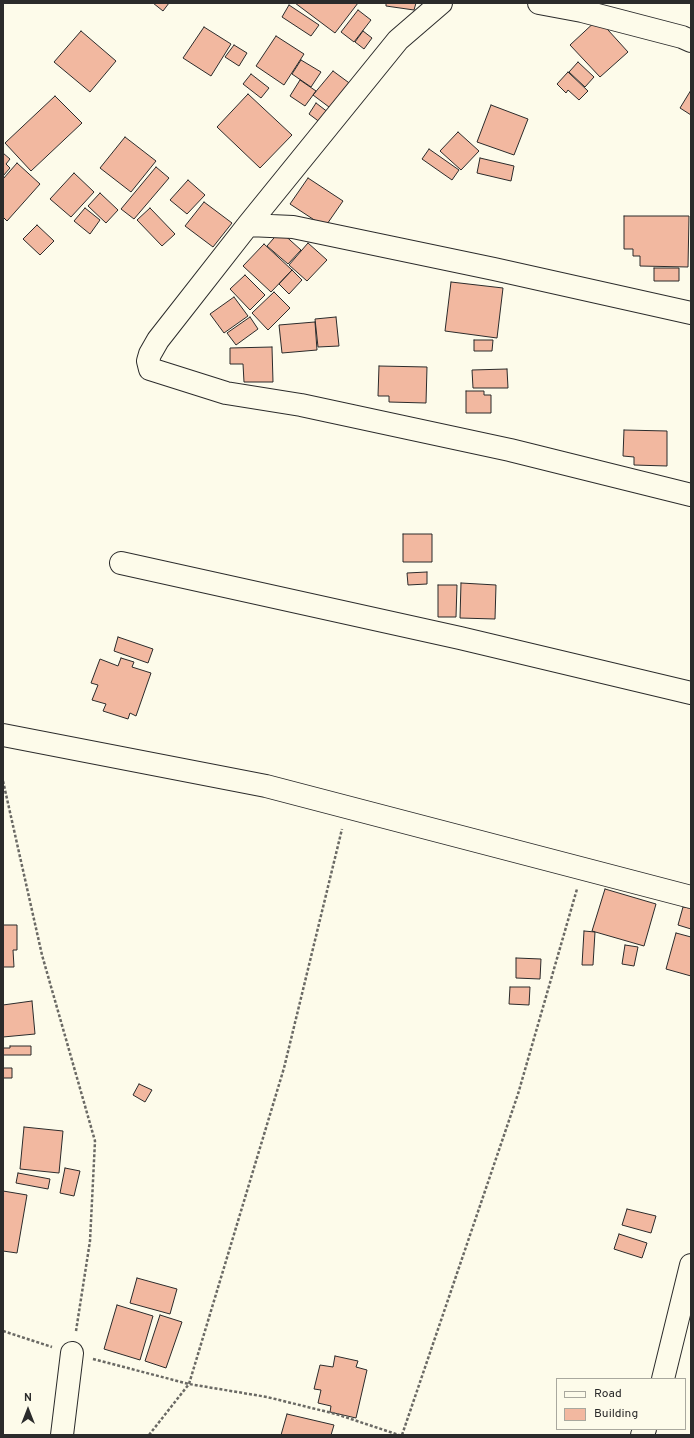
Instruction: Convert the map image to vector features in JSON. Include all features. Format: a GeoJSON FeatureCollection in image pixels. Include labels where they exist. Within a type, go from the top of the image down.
{"type":"FeatureCollection","features":[{"type":"Feature","properties":{"kind":"street"},"geometry":{"type":"LineString","coordinates":[[441,3],[398,40],[248,225],[158,340],[150,354],[148,361],[150,369],[226,393],[301,405],[510,450],[691,495]]}},
{"type":"Feature","properties":{"kind":"street"},"geometry":{"type":"LineString","coordinates":[[539,3],[582,11],[682,37],[691,42]]}},
{"type":"Feature","properties":{"kind":"street"},"geometry":{"type":"LineString","coordinates":[[248,225],[293,227],[494,269],[691,313]]}},
{"type":"Feature","properties":{"kind":"street"},"geometry":{"type":"LineString","coordinates":[[121,563],[460,638],[691,694]]}},
{"type":"Feature","properties":{"kind":"street"},"geometry":{"type":"LineString","coordinates":[[3,735],[266,786],[691,896]]}},
{"type":"Feature","properties":{"kind":"street"},"geometry":{"type":"LineString","coordinates":[[663,1378],[691,1265]]}},
{"type":"Feature","properties":{"kind":"street"},"geometry":{"type":"LineString","coordinates":[[62,1435],[72,1353]]}},
{"type":"Feature","properties":{"kind":"path"},"geometry":{"type":"LineString","coordinates":[[3,781],[42,955],[95,1141],[90,1241],[72,1353]]}},
{"type":"Feature","properties":{"kind":"path"},"geometry":{"type":"LineString","coordinates":[[149,1435],[189,1384],[284,1068],[348,807]]}},
{"type":"Feature","properties":{"kind":"path"},"geometry":{"type":"LineString","coordinates":[[3,1331],[72,1353],[189,1384],[266,1397],[305,1406],[336,1414],[401,1435],[518,1094],[583,868]]}},
{"type":"Feature","properties":{"kind":"building"},"geometry":{"type":"Polygon","coordinates":[[[153,3],[169,3],[163,11],[153,3]]]}},
{"type":"Feature","properties":{"kind":"building"},"geometry":{"type":"Polygon","coordinates":[[[295,3],[358,3],[335,33],[295,3]]]}},
{"type":"Feature","properties":{"kind":"building"},"geometry":{"type":"Polygon","coordinates":[[[386,3],[416,3],[414,10],[386,6],[386,3]]]}},
{"type":"Feature","properties":{"kind":"building"},"geometry":{"type":"Polygon","coordinates":[[[289,5],[319,25],[311,36],[282,17],[289,5]]]}},
{"type":"Feature","properties":{"kind":"building"},"geometry":{"type":"Polygon","coordinates":[[[358,10],[371,20],[354,42],[341,32],[358,10]]]}},
{"type":"Feature","properties":{"kind":"building"},"geometry":{"type":"Polygon","coordinates":[[[598,19],[628,52],[600,77],[570,45],[598,19]]]}},
{"type":"Feature","properties":{"kind":"building"},"geometry":{"type":"Polygon","coordinates":[[[204,27],[231,44],[211,76],[183,58],[204,27]]]}},
{"type":"Feature","properties":{"kind":"building"},"geometry":{"type":"Polygon","coordinates":[[[81,31],[116,61],[90,92],[54,62],[81,31]]]}},
{"type":"Feature","properties":{"kind":"building"},"geometry":{"type":"Polygon","coordinates":[[[363,31],[372,38],[364,49],[355,42],[363,31]]]}},
{"type":"Feature","properties":{"kind":"building"},"geometry":{"type":"Polygon","coordinates":[[[276,36],[304,54],[284,85],[256,66],[276,36]]]}},
{"type":"Feature","properties":{"kind":"building"},"geometry":{"type":"Polygon","coordinates":[[[234,45],[247,53],[239,66],[225,57],[234,45]]]}},
{"type":"Feature","properties":{"kind":"building"},"geometry":{"type":"Polygon","coordinates":[[[301,60],[321,72],[311,87],[292,74],[301,60]]]}},
{"type":"Feature","properties":{"kind":"building"},"geometry":{"type":"Polygon","coordinates":[[[578,62],[594,77],[585,87],[569,72],[578,62]]]}},
{"type":"Feature","properties":{"kind":"building"},"geometry":{"type":"Polygon","coordinates":[[[333,71],[352,85],[333,110],[313,95],[333,71]]]}},
{"type":"Feature","properties":{"kind":"building"},"geometry":{"type":"Polygon","coordinates":[[[568,72],[588,91],[579,100],[568,90],[566,93],[557,84],[568,72]]]}},
{"type":"Feature","properties":{"kind":"building"},"geometry":{"type":"Polygon","coordinates":[[[251,74],[269,88],[261,98],[243,84],[251,74]]]}},
{"type":"Feature","properties":{"kind":"building"},"geometry":{"type":"Polygon","coordinates":[[[300,80],[316,91],[305,106],[290,96],[300,80]]]}},
{"type":"Feature","properties":{"kind":"building"},"geometry":{"type":"Polygon","coordinates":[[[691,90],[691,115],[680,108],[691,90]]]}},
{"type":"Feature","properties":{"kind":"building"},"geometry":{"type":"Polygon","coordinates":[[[248,94],[292,135],[260,168],[217,127],[248,94]]]}},
{"type":"Feature","properties":{"kind":"building"},"geometry":{"type":"Polygon","coordinates":[[[55,96],[82,123],[31,171],[5,143],[55,96]]]}},
{"type":"Feature","properties":{"kind":"building"},"geometry":{"type":"Polygon","coordinates":[[[316,103],[333,116],[325,126],[309,114],[316,103]]]}},
{"type":"Feature","properties":{"kind":"building"},"geometry":{"type":"Polygon","coordinates":[[[491,105],[528,119],[514,155],[477,142],[491,105]]]}},
{"type":"Feature","properties":{"kind":"building"},"geometry":{"type":"Polygon","coordinates":[[[458,132],[479,151],[461,170],[440,151],[458,132]]]}},
{"type":"Feature","properties":{"kind":"building"},"geometry":{"type":"Polygon","coordinates":[[[125,137],[156,161],[131,192],[100,168],[125,137]]]}},
{"type":"Feature","properties":{"kind":"building"},"geometry":{"type":"Polygon","coordinates":[[[429,149],[459,170],[452,180],[422,159],[429,149]]]}},
{"type":"Feature","properties":{"kind":"building"},"geometry":{"type":"Polygon","coordinates":[[[3,153],[10,159],[6,164],[10,168],[3,176],[3,153]]]}},
{"type":"Feature","properties":{"kind":"building"},"geometry":{"type":"Polygon","coordinates":[[[480,158],[514,166],[511,181],[477,173],[480,158]]]}},
{"type":"Feature","properties":{"kind":"building"},"geometry":{"type":"Polygon","coordinates":[[[17,163],[40,184],[7,221],[3,217],[3,179],[17,163]]]}},
{"type":"Feature","properties":{"kind":"building"},"geometry":{"type":"Polygon","coordinates":[[[156,167],[169,178],[134,219],[121,209],[156,167]]]}},
{"type":"Feature","properties":{"kind":"building"},"geometry":{"type":"Polygon","coordinates":[[[74,173],[94,192],[71,217],[50,199],[74,173]]]}},
{"type":"Feature","properties":{"kind":"building"},"geometry":{"type":"Polygon","coordinates":[[[308,178],[343,201],[325,227],[290,204],[308,178]]]}},
{"type":"Feature","properties":{"kind":"building"},"geometry":{"type":"Polygon","coordinates":[[[188,180],[205,195],[187,214],[170,200],[188,180]]]}},
{"type":"Feature","properties":{"kind":"building"},"geometry":{"type":"Polygon","coordinates":[[[100,193],[118,210],[106,223],[88,206],[100,193]]]}},
{"type":"Feature","properties":{"kind":"building"},"geometry":{"type":"Polygon","coordinates":[[[204,202],[232,223],[213,247],[185,226],[204,202]]]}},
{"type":"Feature","properties":{"kind":"building"},"geometry":{"type":"Polygon","coordinates":[[[85,208],[100,220],[90,234],[74,221],[85,208]]]}},
{"type":"Feature","properties":{"kind":"building"},"geometry":{"type":"Polygon","coordinates":[[[150,208],[175,234],[162,246],[137,220],[150,208]]]}},
{"type":"Feature","properties":{"kind":"building"},"geometry":{"type":"Polygon","coordinates":[[[624,216],[689,216],[688,267],[640,266],[640,256],[633,256],[633,249],[624,249],[624,216]]]}},
{"type":"Feature","properties":{"kind":"building"},"geometry":{"type":"Polygon","coordinates":[[[37,225],[54,241],[40,255],[23,239],[37,225]]]}},
{"type":"Feature","properties":{"kind":"building"},"geometry":{"type":"Polygon","coordinates":[[[280,231],[301,250],[288,264],[267,246],[280,231]]]}},
{"type":"Feature","properties":{"kind":"building"},"geometry":{"type":"Polygon","coordinates":[[[308,243],[327,260],[307,281],[289,265],[308,243]]]}},
{"type":"Feature","properties":{"kind":"building"},"geometry":{"type":"Polygon","coordinates":[[[264,244],[292,270],[271,292],[243,266],[264,244]]]}},
{"type":"Feature","properties":{"kind":"building"},"geometry":{"type":"Polygon","coordinates":[[[654,268],[679,268],[679,281],[654,281],[654,268]]]}},
{"type":"Feature","properties":{"kind":"building"},"geometry":{"type":"Polygon","coordinates":[[[292,270],[302,280],[289,294],[279,284],[292,270]]]}},
{"type":"Feature","properties":{"kind":"building"},"geometry":{"type":"Polygon","coordinates":[[[245,275],[265,295],[250,310],[230,289],[245,275]]]}},
{"type":"Feature","properties":{"kind":"building"},"geometry":{"type":"Polygon","coordinates":[[[451,282],[503,288],[497,338],[445,331],[451,282]]]}},
{"type":"Feature","properties":{"kind":"building"},"geometry":{"type":"Polygon","coordinates":[[[274,292],[290,308],[268,330],[252,313],[274,292]]]}},
{"type":"Feature","properties":{"kind":"building"},"geometry":{"type":"Polygon","coordinates":[[[234,297],[248,316],[224,333],[210,314],[234,297]]]}},
{"type":"Feature","properties":{"kind":"building"},"geometry":{"type":"Polygon","coordinates":[[[250,317],[258,329],[236,345],[227,333],[250,317]]]}},
{"type":"Feature","properties":{"kind":"building"},"geometry":{"type":"Polygon","coordinates":[[[336,317],[339,346],[318,347],[315,319],[336,317]]]}},
{"type":"Feature","properties":{"kind":"building"},"geometry":{"type":"Polygon","coordinates":[[[315,322],[317,350],[282,353],[279,325],[315,322]]]}},
{"type":"Feature","properties":{"kind":"building"},"geometry":{"type":"Polygon","coordinates":[[[474,340],[493,340],[492,351],[474,351],[474,340]]]}},
{"type":"Feature","properties":{"kind":"building"},"geometry":{"type":"Polygon","coordinates":[[[272,347],[273,382],[244,382],[243,364],[230,364],[230,348],[272,347]]]}},
{"type":"Feature","properties":{"kind":"building"},"geometry":{"type":"Polygon","coordinates":[[[379,366],[427,367],[426,403],[389,402],[389,396],[378,396],[379,366]]]}},
{"type":"Feature","properties":{"kind":"building"},"geometry":{"type":"Polygon","coordinates":[[[507,369],[508,388],[473,388],[472,370],[507,369]]]}},
{"type":"Feature","properties":{"kind":"building"},"geometry":{"type":"Polygon","coordinates":[[[466,391],[484,391],[484,395],[491,395],[491,413],[466,413],[466,391]]]}},
{"type":"Feature","properties":{"kind":"building"},"geometry":{"type":"Polygon","coordinates":[[[624,430],[667,431],[667,466],[634,465],[634,457],[623,456],[624,430]]]}},
{"type":"Feature","properties":{"kind":"building"},"geometry":{"type":"Polygon","coordinates":[[[403,534],[432,534],[432,562],[403,562],[403,534]]]}},
{"type":"Feature","properties":{"kind":"building"},"geometry":{"type":"Polygon","coordinates":[[[427,572],[427,584],[408,585],[407,573],[427,572]]]}},
{"type":"Feature","properties":{"kind":"building"},"geometry":{"type":"Polygon","coordinates":[[[461,583],[496,585],[495,619],[460,618],[461,583]]]}},
{"type":"Feature","properties":{"kind":"building"},"geometry":{"type":"Polygon","coordinates":[[[438,585],[457,585],[456,617],[438,617],[438,585]]]}},
{"type":"Feature","properties":{"kind":"building"},"geometry":{"type":"Polygon","coordinates":[[[118,637],[153,649],[148,663],[114,651],[118,637]]]}},
{"type":"Feature","properties":{"kind":"building"},"geometry":{"type":"Polygon","coordinates":[[[121,658],[134,662],[132,667],[151,673],[136,716],[130,713],[128,719],[103,711],[106,704],[92,700],[98,685],[91,683],[100,659],[118,666],[121,658]]]}},
{"type":"Feature","properties":{"kind":"building"},"geometry":{"type":"Polygon","coordinates":[[[605,889],[656,904],[644,946],[592,931],[605,889]]]}},
{"type":"Feature","properties":{"kind":"building"},"geometry":{"type":"Polygon","coordinates":[[[691,902],[691,929],[678,925],[683,907],[690,908],[691,902]]]}},
{"type":"Feature","properties":{"kind":"building"},"geometry":{"type":"Polygon","coordinates":[[[3,925],[17,925],[17,950],[13,950],[14,967],[3,967],[3,925]]]}},
{"type":"Feature","properties":{"kind":"building"},"geometry":{"type":"Polygon","coordinates":[[[584,931],[595,932],[593,965],[582,965],[584,931]]]}},
{"type":"Feature","properties":{"kind":"building"},"geometry":{"type":"Polygon","coordinates":[[[676,933],[691,937],[691,976],[666,969],[676,933]]]}},
{"type":"Feature","properties":{"kind":"building"},"geometry":{"type":"Polygon","coordinates":[[[625,945],[638,947],[634,966],[622,964],[625,945]]]}},
{"type":"Feature","properties":{"kind":"building"},"geometry":{"type":"Polygon","coordinates":[[[516,958],[541,959],[540,979],[516,978],[516,958]]]}},
{"type":"Feature","properties":{"kind":"building"},"geometry":{"type":"Polygon","coordinates":[[[510,987],[530,987],[529,1005],[509,1004],[510,987]]]}},
{"type":"Feature","properties":{"kind":"building"},"geometry":{"type":"Polygon","coordinates":[[[32,1001],[35,1034],[3,1037],[3,1005],[32,1001]]]}},
{"type":"Feature","properties":{"kind":"building"},"geometry":{"type":"Polygon","coordinates":[[[10,1046],[31,1046],[31,1055],[3,1055],[3,1048],[10,1048],[10,1046]]]}},
{"type":"Feature","properties":{"kind":"building"},"geometry":{"type":"Polygon","coordinates":[[[3,1068],[12,1068],[12,1078],[3,1078],[3,1068]]]}},
{"type":"Feature","properties":{"kind":"building"},"geometry":{"type":"Polygon","coordinates":[[[139,1084],[152,1090],[145,1102],[133,1095],[139,1084]]]}},
{"type":"Feature","properties":{"kind":"building"},"geometry":{"type":"Polygon","coordinates":[[[24,1127],[63,1131],[59,1173],[20,1169],[24,1127]]]}},
{"type":"Feature","properties":{"kind":"building"},"geometry":{"type":"Polygon","coordinates":[[[65,1168],[80,1171],[74,1196],[60,1193],[65,1168]]]}},
{"type":"Feature","properties":{"kind":"building"},"geometry":{"type":"Polygon","coordinates":[[[18,1173],[50,1179],[48,1189],[16,1183],[18,1173]]]}},
{"type":"Feature","properties":{"kind":"building"},"geometry":{"type":"Polygon","coordinates":[[[3,1191],[27,1195],[17,1253],[3,1251],[3,1191]]]}},
{"type":"Feature","properties":{"kind":"building"},"geometry":{"type":"Polygon","coordinates":[[[627,1209],[656,1216],[651,1233],[622,1225],[627,1209]]]}},
{"type":"Feature","properties":{"kind":"building"},"geometry":{"type":"Polygon","coordinates":[[[619,1234],[647,1243],[642,1258],[614,1249],[619,1234]]]}},
{"type":"Feature","properties":{"kind":"building"},"geometry":{"type":"Polygon","coordinates":[[[137,1278],[177,1289],[170,1314],[130,1303],[137,1278]]]}},
{"type":"Feature","properties":{"kind":"building"},"geometry":{"type":"Polygon","coordinates":[[[117,1305],[153,1316],[140,1360],[104,1349],[117,1305]]]}},
{"type":"Feature","properties":{"kind":"building"},"geometry":{"type":"Polygon","coordinates":[[[160,1315],[182,1322],[166,1368],[145,1361],[160,1315]]]}},
{"type":"Feature","properties":{"kind":"building"},"geometry":{"type":"Polygon","coordinates":[[[335,1356],[358,1361],[356,1367],[367,1370],[356,1418],[330,1412],[331,1406],[318,1403],[321,1390],[314,1389],[320,1365],[333,1367],[335,1356]]]}},
{"type":"Feature","properties":{"kind":"building"},"geometry":{"type":"Polygon","coordinates":[[[287,1414],[334,1425],[331,1435],[281,1435],[287,1414]]]}}]}
